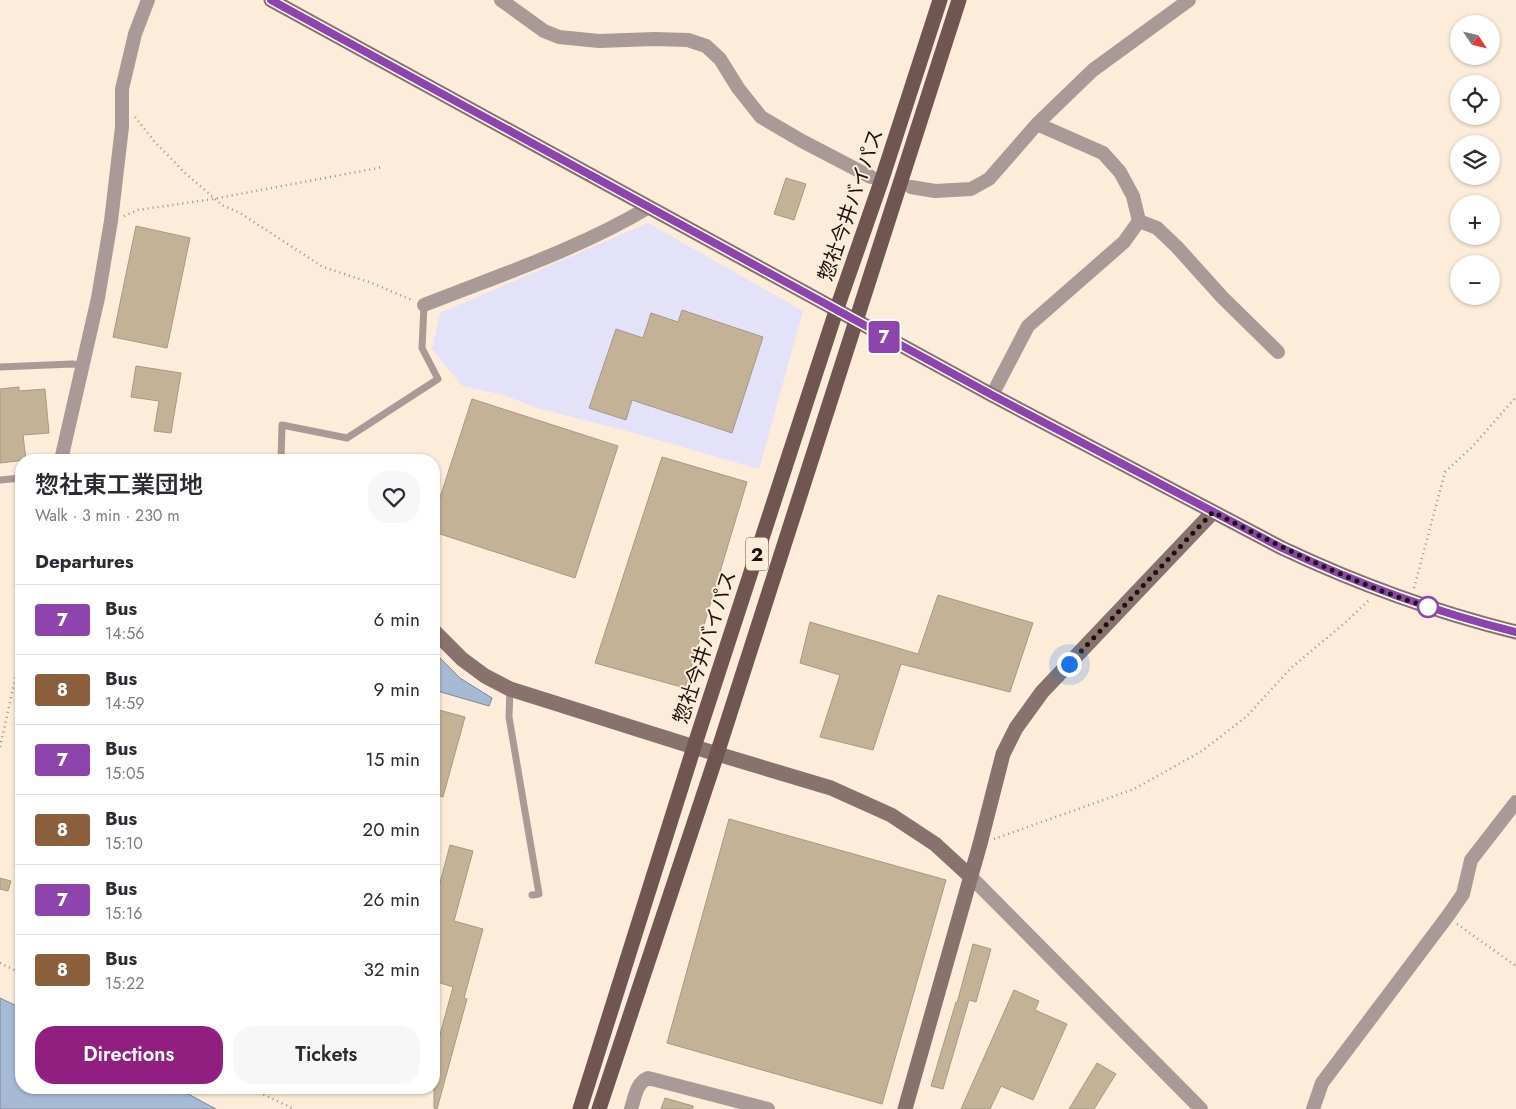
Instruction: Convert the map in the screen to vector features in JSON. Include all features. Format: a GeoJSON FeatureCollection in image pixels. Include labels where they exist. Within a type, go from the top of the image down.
{"type":"FeatureCollection","features":[{"type":"Feature","properties":{"kind":"main road","name":"惣社今井バイパス"},"geometry":{"type":"LineString","coordinates":[[580,1109],[694,747],[836,311],[882,182],[940,0]]}},
{"type":"Feature","properties":{"kind":"main road","name":"惣社今井バイパス"},"geometry":{"type":"LineString","coordinates":[[599,1109],[717,754],[959,0]]}},
{"type":"Feature","properties":{"kind":"street"},"geometry":{"type":"LineString","coordinates":[[62,454],[98,298],[111,221],[122,127],[122,89],[135,34],[148,0]]}},
{"type":"Feature","properties":{"kind":"street"},"geometry":{"type":"LineString","coordinates":[[271,0],[836,311],[1282,548],[1329,570],[1379,590],[1480,623],[1516,632]]}},
{"type":"Feature","properties":{"kind":"street"},"geometry":{"type":"LineString","coordinates":[[501,0],[544,31],[559,37],[599,41],[654,38],[688,40],[706,46],[720,59],[738,88],[761,117],[871,177]]}},
{"type":"Feature","properties":{"kind":"street"},"geometry":{"type":"LineString","coordinates":[[910,187],[936,191],[971,189],[989,179],[1038,124],[1094,70],[1188,0]]}},
{"type":"Feature","properties":{"kind":"street"},"geometry":{"type":"LineString","coordinates":[[992,395],[1028,326],[1124,242],[1139,221],[1133,196],[1120,172],[1103,153],[1038,124]]}},
{"type":"Feature","properties":{"kind":"street"},"geometry":{"type":"LineString","coordinates":[[424,305],[619,225],[649,207]]}},
{"type":"Feature","properties":{"kind":"street"},"geometry":{"type":"LineString","coordinates":[[1139,221],[1157,228],[1177,247],[1222,297],[1278,352]]}},
{"type":"Feature","properties":{"kind":"street"},"geometry":{"type":"LineString","coordinates":[[905,1109],[971,877],[1003,754],[1016,728],[1042,692],[1213,512]]}},
{"type":"Feature","properties":{"kind":"street"},"geometry":{"type":"LineString","coordinates":[[440,637],[462,659],[485,676],[510,689],[831,788],[891,815],[935,844],[971,877],[1201,1109]]}},
{"type":"Feature","properties":{"kind":"street"},"geometry":{"type":"LineString","coordinates":[[1313,1109],[1322,1083],[1463,894],[1471,860],[1516,802]]}},
{"type":"Feature","properties":{"kind":"street"},"geometry":{"type":"LineString","coordinates":[[632,1109],[638,1086],[643,1080],[648,1078],[768,1109]]}},
{"type":"Feature","properties":{"kind":"lane"},"geometry":{"type":"LineString","coordinates":[[281,454],[282,425],[347,438],[438,378],[422,348],[424,305]]}},
{"type":"Feature","properties":{"kind":"lane"},"geometry":{"type":"LineString","coordinates":[[0,367],[83,365]]}},
{"type":"Feature","properties":{"kind":"lane"},"geometry":{"type":"LineString","coordinates":[[0,480],[15,479]]}},
{"type":"Feature","properties":{"kind":"lane"},"geometry":{"type":"LineString","coordinates":[[510,689],[509,718],[539,894],[532,895]]}},
{"type":"Feature","properties":{"kind":"path"},"geometry":{"type":"LineString","coordinates":[[122,102],[154,141],[214,199],[258,224],[322,267],[372,283],[424,305]]}},
{"type":"Feature","properties":{"kind":"path"},"geometry":{"type":"LineString","coordinates":[[111,221],[138,210],[214,199],[382,167]]}},
{"type":"Feature","properties":{"kind":"path"},"geometry":{"type":"LineString","coordinates":[[1410,601],[1445,472],[1473,446],[1516,397]]}},
{"type":"Feature","properties":{"kind":"path"},"geometry":{"type":"LineString","coordinates":[[980,844],[1134,789],[1202,751],[1246,717],[1291,668],[1347,621],[1379,590]]}},
{"type":"Feature","properties":{"kind":"path"},"geometry":{"type":"LineString","coordinates":[[0,747],[15,680]]}},
{"type":"Feature","properties":{"kind":"path"},"geometry":{"type":"LineString","coordinates":[[1447,917],[1516,966]]}},
{"type":"Feature","properties":{"kind":"path"},"geometry":{"type":"LineString","coordinates":[[0,962],[15,970]]}},
{"type":"Feature","properties":{"kind":"path"},"geometry":{"type":"LineString","coordinates":[[263,1094],[294,1109]]}},
{"type":"Feature","properties":{"kind":"shaded area"},"geometry":{"type":"Polygon","coordinates":[[[648,223],[803,311],[759,469],[627,431],[537,408],[504,395],[462,386],[432,349],[440,313],[648,223]]]}},
{"type":"Feature","properties":{"kind":"shaded area"},"geometry":{"type":"Polygon","coordinates":[[[440,658],[460,678],[492,698],[489,706],[440,692],[440,658]]]}},
{"type":"Feature","properties":{"kind":"shaded area"},"geometry":{"type":"Polygon","coordinates":[[[0,998],[15,1005],[15,1094],[188,1094],[216,1109],[0,1109],[0,998]]]}},
{"type":"Feature","properties":{"kind":"building"},"geometry":{"type":"Polygon","coordinates":[[[786,178],[806,184],[794,220],[774,214],[786,178]]]}},
{"type":"Feature","properties":{"kind":"building"},"geometry":{"type":"Polygon","coordinates":[[[136,226],[190,238],[167,348],[113,337],[136,226]]]}},
{"type":"Feature","properties":{"kind":"building"},"geometry":{"type":"Polygon","coordinates":[[[682,310],[763,337],[732,433],[632,400],[626,420],[589,408],[616,329],[643,338],[651,313],[678,322],[682,310]]]}},
{"type":"Feature","properties":{"kind":"building"},"geometry":{"type":"Polygon","coordinates":[[[136,366],[181,373],[171,433],[154,431],[159,401],[131,397],[136,366]]]}},
{"type":"Feature","properties":{"kind":"building"},"geometry":{"type":"Polygon","coordinates":[[[19,387],[19,391],[45,389],[49,433],[23,435],[25,454],[15,454],[15,461],[0,463],[0,389],[19,387]]]}},
{"type":"Feature","properties":{"kind":"building"},"geometry":{"type":"Polygon","coordinates":[[[472,399],[618,446],[575,578],[440,534],[440,498],[472,399]]]}},
{"type":"Feature","properties":{"kind":"building"},"geometry":{"type":"Polygon","coordinates":[[[662,457],[747,482],[685,688],[595,663],[662,457]]]}},
{"type":"Feature","properties":{"kind":"building"},"geometry":{"type":"Polygon","coordinates":[[[938,595],[1033,623],[1010,692],[901,664],[873,750],[820,737],[840,675],[800,663],[810,622],[918,654],[938,595]]]}},
{"type":"Feature","properties":{"kind":"building"},"geometry":{"type":"Polygon","coordinates":[[[440,710],[465,717],[443,797],[440,796],[440,710]]]}},
{"type":"Feature","properties":{"kind":"building"},"geometry":{"type":"Polygon","coordinates":[[[729,819],[946,880],[882,1104],[667,1043],[729,819]]]}},
{"type":"Feature","properties":{"kind":"building"},"geometry":{"type":"Polygon","coordinates":[[[450,845],[473,851],[454,921],[483,929],[464,998],[467,999],[437,1109],[434,1108],[434,1094],[440,1094],[440,1034],[453,987],[440,983],[440,882],[450,845]]]}},
{"type":"Feature","properties":{"kind":"building"},"geometry":{"type":"Polygon","coordinates":[[[0,878],[11,881],[8,891],[0,889],[0,878]]]}},
{"type":"Feature","properties":{"kind":"building"},"geometry":{"type":"Polygon","coordinates":[[[973,944],[991,949],[976,1002],[969,1000],[943,1089],[931,1086],[957,1003],[973,944]]]}},
{"type":"Feature","properties":{"kind":"building"},"geometry":{"type":"Polygon","coordinates":[[[1014,990],[1039,1001],[1035,1010],[1067,1024],[1033,1100],[1001,1086],[990,1109],[961,1109],[1014,990]]]}},
{"type":"Feature","properties":{"kind":"building"},"geometry":{"type":"Polygon","coordinates":[[[1097,1063],[1116,1074],[1094,1109],[1069,1109],[1097,1063]]]}},
{"type":"Feature","properties":{"kind":"building"},"geometry":{"type":"Polygon","coordinates":[[[665,1098],[693,1106],[693,1109],[661,1109],[665,1098]]]}},
{"type":"Feature","properties":{"kind":"bus line","name":"7"},"geometry":{"type":"LineString","coordinates":[[271,0],[566,160],[836,311],[1282,548],[1329,570],[1379,590],[1480,623],[1516,632]]}},
{"type":"Feature","properties":{"kind":"route"},"geometry":{"type":"LineString","coordinates":[[1069,664],[1213,512],[1329,570],[1428,607]]}}]}
